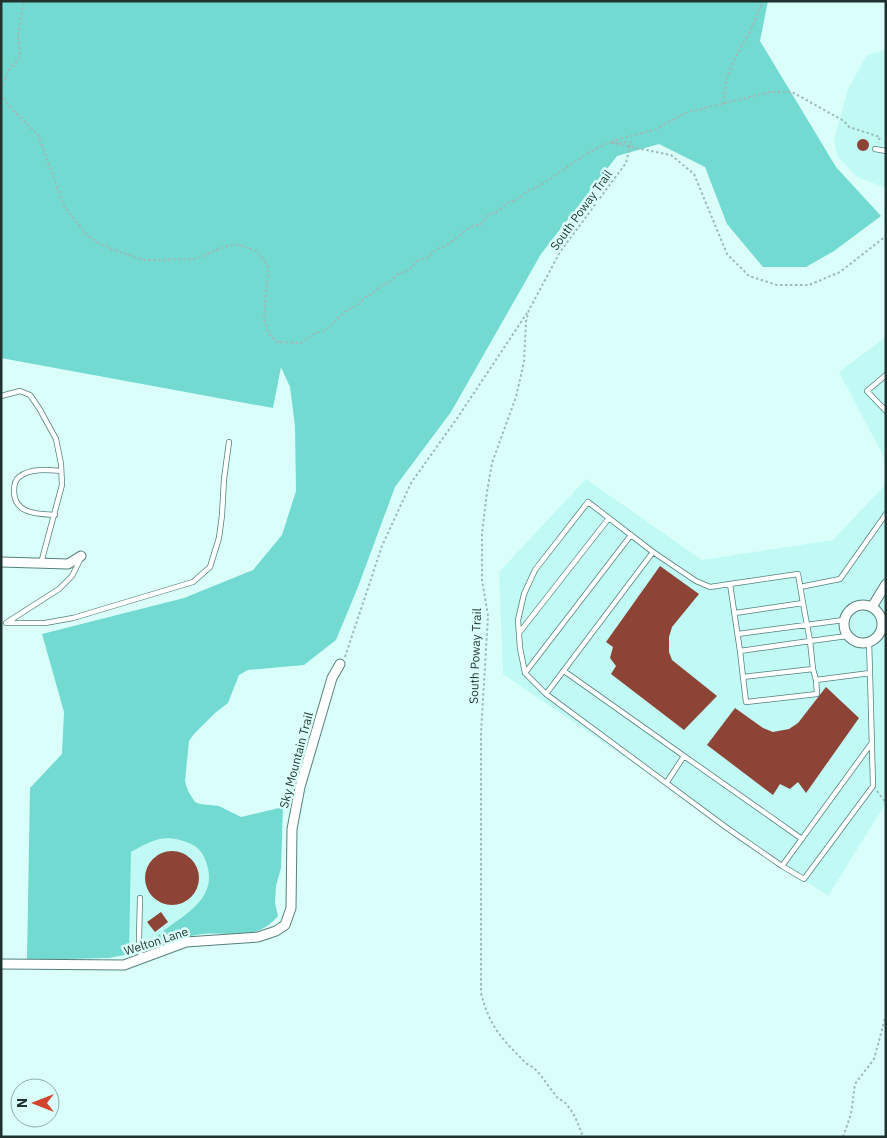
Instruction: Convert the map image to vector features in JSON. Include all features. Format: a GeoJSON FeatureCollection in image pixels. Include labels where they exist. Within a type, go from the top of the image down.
{"type":"FeatureCollection","features":[{"type":"Feature","properties":{"kind":"street"},"geometry":{"type":"LineString","coordinates":[[1,562],[68,564],[81,556]]}},
{"type":"Feature","properties":{"kind":"street"},"geometry":{"type":"LineString","coordinates":[[872,608],[886,584]]}},
{"type":"Feature","properties":{"kind":"street"},"geometry":{"type":"LineString","coordinates":[[861,605],[872,608],[881,617],[882,629],[875,640],[857,643],[847,636],[844,620],[850,610],[861,605]]}},
{"type":"Feature","properties":{"kind":"street","name":"Sky Mountain Trail"},"geometry":{"type":"LineString","coordinates":[[285,925],[291,908],[292,829],[300,787],[332,678],[342,660]]}},
{"type":"Feature","properties":{"kind":"street","name":"Welton Lane"},"geometry":{"type":"LineString","coordinates":[[1,964],[124,965],[186,942],[258,938],[276,931],[285,925]]}},
{"type":"Feature","properties":{"kind":"lane"},"geometry":{"type":"LineString","coordinates":[[875,149],[886,151]]}},
{"type":"Feature","properties":{"kind":"lane"},"geometry":{"type":"LineString","coordinates":[[886,375],[867,392],[886,411]]}},
{"type":"Feature","properties":{"kind":"lane"},"geometry":{"type":"LineString","coordinates":[[1,396],[20,391],[30,395],[56,439],[62,471],[62,485],[41,563]]}},
{"type":"Feature","properties":{"kind":"lane"},"geometry":{"type":"LineString","coordinates":[[81,556],[72,576],[59,589],[6,623],[45,623],[73,618],[193,582],[210,567],[219,538],[229,442]]}},
{"type":"Feature","properties":{"kind":"lane"},"geometry":{"type":"LineString","coordinates":[[55,515],[30,513],[20,507],[14,498],[14,485],[20,476],[31,472],[62,471]]}},
{"type":"Feature","properties":{"kind":"lane"},"geometry":{"type":"LineString","coordinates":[[730,584],[746,702],[817,694],[798,574],[710,586],[696,581],[652,552],[588,502],[534,570],[524,594],[518,620],[525,673],[546,694],[727,828],[782,866],[804,878],[873,786],[869,642]]}},
{"type":"Feature","properties":{"kind":"lane"},"geometry":{"type":"LineString","coordinates":[[800,587],[840,579],[886,514]]}},
{"type":"Feature","properties":{"kind":"lane"},"geometry":{"type":"LineString","coordinates":[[519,634],[609,518]]}},
{"type":"Feature","properties":{"kind":"lane"},"geometry":{"type":"LineString","coordinates":[[525,673],[631,535]]}},
{"type":"Feature","properties":{"kind":"lane"},"geometry":{"type":"LineString","coordinates":[[546,694],[652,552]]}},
{"type":"Feature","properties":{"kind":"lane"},"geometry":{"type":"LineString","coordinates":[[735,613],[803,603]]}},
{"type":"Feature","properties":{"kind":"lane"},"geometry":{"type":"LineString","coordinates":[[738,634],[844,620]]}},
{"type":"Feature","properties":{"kind":"lane"},"geometry":{"type":"LineString","coordinates":[[740,651],[847,636]]}},
{"type":"Feature","properties":{"kind":"lane"},"geometry":{"type":"LineString","coordinates":[[743,677],[813,669]]}},
{"type":"Feature","properties":{"kind":"lane"},"geometry":{"type":"LineString","coordinates":[[564,671],[802,839]]}},
{"type":"Feature","properties":{"kind":"lane"},"geometry":{"type":"LineString","coordinates":[[816,680],[870,673]]}},
{"type":"Feature","properties":{"kind":"lane"},"geometry":{"type":"LineString","coordinates":[[782,866],[872,743]]}},
{"type":"Feature","properties":{"kind":"lane"},"geometry":{"type":"LineString","coordinates":[[667,782],[684,756]]}},
{"type":"Feature","properties":{"kind":"lane"},"geometry":{"type":"LineString","coordinates":[[140,898],[138,940],[141,960]]}},
{"type":"Feature","properties":{"kind":"path"},"geometry":{"type":"LineString","coordinates":[[1,89],[9,70],[20,57],[18,34],[24,1]]}},
{"type":"Feature","properties":{"kind":"path"},"geometry":{"type":"LineString","coordinates":[[724,104],[724,89],[733,61],[764,1]]}},
{"type":"Feature","properties":{"kind":"path"},"geometry":{"type":"LineString","coordinates":[[1,94],[9,106],[38,135],[64,206],[86,234],[95,241],[111,249],[144,260],[197,259],[218,249],[235,244],[257,251],[267,265],[268,271],[264,318],[269,334],[277,342],[300,343],[315,333],[326,330],[347,310],[357,306],[365,297],[390,282],[398,274],[409,270],[436,249],[447,245],[470,227],[481,224],[488,215],[499,211],[507,203],[519,199],[527,191],[538,187],[586,154],[607,142],[654,130],[684,113],[770,92],[792,92],[844,121],[849,127],[880,137],[875,149]]}},
{"type":"Feature","properties":{"kind":"path"},"geometry":{"type":"LineString","coordinates":[[607,142],[670,155],[694,174],[727,254],[749,276],[778,285],[809,285],[840,272],[886,236]]}},
{"type":"Feature","properties":{"kind":"path","name":"South Poway Trail"},"geometry":{"type":"LineString","coordinates":[[583,1137],[567,1104],[558,1097],[532,1066],[527,1064],[499,1036],[485,1010],[481,993],[481,733],[488,616],[482,580],[482,533],[492,463],[516,397],[524,362],[526,321],[530,310],[560,252],[626,163],[630,147]]}},
{"type":"Feature","properties":{"kind":"path"},"geometry":{"type":"LineString","coordinates":[[342,660],[382,546],[411,483],[530,310]]}},
{"type":"Feature","properties":{"kind":"path"},"geometry":{"type":"LineString","coordinates":[[873,786],[886,803]]}},
{"type":"Feature","properties":{"kind":"path"},"geometry":{"type":"LineString","coordinates":[[843,1137],[851,1114],[855,1084],[874,1060],[886,1015]]}},
{"type":"Feature","properties":{"kind":"shaded area"},"geometry":{"type":"Polygon","coordinates":[[[1,1],[768,1],[760,41],[836,167],[881,216],[834,251],[806,267],[763,267],[727,224],[705,167],[659,144],[617,156],[541,254],[451,412],[395,487],[336,640],[304,665],[248,670],[239,675],[228,703],[215,713],[189,741],[185,781],[188,791],[195,802],[219,806],[241,817],[283,807],[281,868],[276,886],[275,903],[278,916],[270,924],[252,932],[243,934],[203,934],[184,938],[155,949],[148,946],[199,902],[206,892],[209,879],[206,861],[198,849],[180,840],[166,838],[152,841],[131,852],[129,954],[109,958],[27,960],[30,788],[62,754],[64,712],[42,634],[184,598],[253,570],[282,535],[296,491],[295,426],[290,387],[281,367],[273,408],[1,358],[1,1]]]}},
{"type":"Feature","properties":{"kind":"shaded area"},"geometry":{"type":"Polygon","coordinates":[[[886,50],[886,188],[857,177],[837,156],[834,139],[848,89],[867,55],[886,50]]]}},
{"type":"Feature","properties":{"kind":"shaded area"},"geometry":{"type":"Polygon","coordinates":[[[886,337],[886,461],[839,372],[886,337]]]}},
{"type":"Feature","properties":{"kind":"shaded area"},"geometry":{"type":"Polygon","coordinates":[[[586,479],[702,560],[833,540],[886,484],[886,803],[828,896],[503,674],[499,572],[586,479]]]}},
{"type":"Feature","properties":{"kind":"shaded area"},"geometry":{"type":"Polygon","coordinates":[[[173,838],[197,846],[204,857],[209,871],[206,893],[193,909],[154,938],[149,946],[129,954],[131,852],[152,840],[173,838]]]}},
{"type":"Feature","properties":{"kind":"building"},"geometry":{"type":"Polygon","coordinates":[[[861,139],[865,139],[869,145],[865,151],[861,151],[857,147],[857,143],[861,139]]]}},
{"type":"Feature","properties":{"kind":"building"},"geometry":{"type":"Polygon","coordinates":[[[660,566],[699,594],[672,627],[669,637],[669,652],[672,660],[717,696],[684,730],[611,674],[616,666],[610,658],[613,647],[606,642],[660,566]]]}},
{"type":"Feature","properties":{"kind":"building"},"geometry":{"type":"Polygon","coordinates":[[[826,687],[859,718],[806,793],[798,782],[790,789],[780,784],[773,795],[707,745],[735,708],[763,728],[773,732],[789,729],[798,723],[826,687]]]}},
{"type":"Feature","properties":{"kind":"building"},"geometry":{"type":"Polygon","coordinates":[[[167,851],[177,851],[187,855],[195,863],[199,878],[195,893],[187,901],[177,905],[167,905],[157,901],[149,893],[145,883],[145,873],[149,863],[157,855],[167,851]]]}},
{"type":"Feature","properties":{"kind":"building"},"geometry":{"type":"Polygon","coordinates":[[[161,912],[168,922],[155,932],[147,922],[161,912]]]}}]}
